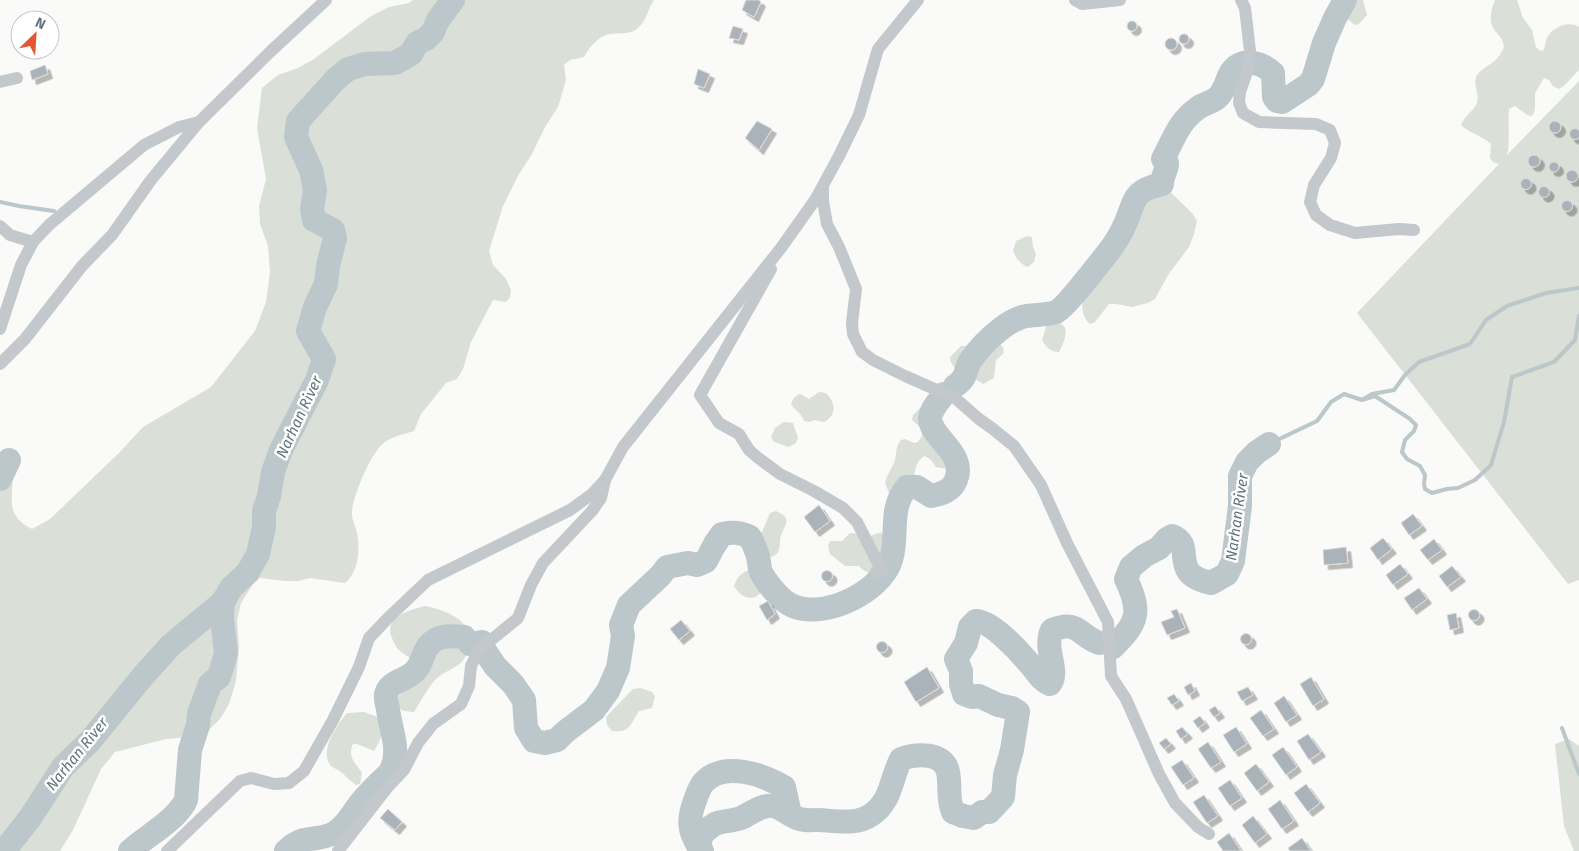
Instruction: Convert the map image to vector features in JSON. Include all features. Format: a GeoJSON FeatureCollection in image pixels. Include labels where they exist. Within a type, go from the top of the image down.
{"type":"FeatureCollection","features":[{"type":"Feature","properties":{"kind":"street"},"geometry":{"type":"LineString","coordinates":[[0,364],[25,338],[82,266],[112,235],[152,180],[199,122],[326,0]]}},
{"type":"Feature","properties":{"kind":"street"},"geometry":{"type":"LineString","coordinates":[[167,851],[240,781],[252,778],[274,784],[289,783],[304,771],[333,720],[359,666],[369,638],[428,580],[570,510],[592,494],[605,480],[623,448],[781,248],[815,200],[859,115],[878,49],[918,0]]}},
{"type":"Feature","properties":{"kind":"street"},"geometry":{"type":"LineString","coordinates":[[1075,0],[1082,4],[1120,0]]}},
{"type":"Feature","properties":{"kind":"street"},"geometry":{"type":"LineString","coordinates":[[1241,0],[1246,16],[1250,51],[1248,69],[1240,92],[1240,103],[1243,113],[1259,122],[1316,124],[1330,130],[1335,143],[1331,158],[1314,185],[1310,202],[1316,215],[1330,225],[1355,233],[1400,228],[1414,230]]}},
{"type":"Feature","properties":{"kind":"street"},"geometry":{"type":"LineString","coordinates":[[0,82],[17,78]]}},
{"type":"Feature","properties":{"kind":"street"},"geometry":{"type":"LineString","coordinates":[[0,329],[21,265],[33,242],[49,225],[144,145],[179,127],[199,122]]}},
{"type":"Feature","properties":{"kind":"street"},"geometry":{"type":"LineString","coordinates":[[823,185],[823,201],[827,224],[856,289],[852,323],[853,334],[862,352],[873,360],[905,376],[955,398],[1014,446],[1041,485],[1067,544],[1108,622],[1111,676],[1126,699],[1159,774],[1175,803],[1198,827],[1209,834]]}},
{"type":"Feature","properties":{"kind":"street"},"geometry":{"type":"LineString","coordinates":[[0,226],[10,235],[33,242]]}},
{"type":"Feature","properties":{"kind":"street"},"geometry":{"type":"LineString","coordinates":[[781,248],[753,303],[700,394],[719,423],[739,434],[749,450],[757,457],[780,474],[843,508],[857,522],[882,571],[876,572]]}},
{"type":"Feature","properties":{"kind":"street"},"geometry":{"type":"LineString","coordinates":[[338,851],[404,770],[418,743],[434,724],[461,704],[469,686],[472,666],[479,650],[518,618],[531,585],[543,563],[592,511],[601,498],[605,480]]}},
{"type":"Feature","properties":{"kind":"shaded area"},"geometry":{"type":"Polygon","coordinates":[[[413,0],[654,0],[644,21],[635,30],[603,36],[593,44],[584,57],[570,60],[564,65],[566,80],[558,107],[545,127],[503,206],[489,251],[493,265],[506,279],[511,290],[510,297],[506,302],[493,300],[471,342],[463,369],[457,379],[446,383],[421,414],[414,431],[388,440],[374,455],[359,487],[353,507],[352,516],[357,533],[358,553],[356,566],[350,578],[345,583],[310,578],[299,581],[286,581],[260,578],[253,584],[241,603],[237,620],[239,646],[236,681],[229,704],[220,719],[203,736],[166,739],[115,752],[101,769],[73,830],[60,851],[0,851],[0,461],[11,467],[12,502],[16,516],[22,523],[32,529],[50,519],[120,452],[143,427],[211,387],[255,331],[266,302],[270,272],[268,246],[260,224],[259,206],[266,179],[257,128],[262,88],[278,75],[298,68],[314,59],[371,16],[389,7],[409,3],[413,0]]]}},
{"type":"Feature","properties":{"kind":"shaded area"},"geometry":{"type":"Polygon","coordinates":[[[1353,0],[1363,0],[1367,15],[1359,24],[1355,25],[1346,18],[1347,9],[1353,0]]]}},
{"type":"Feature","properties":{"kind":"shaded area"},"geometry":{"type":"Polygon","coordinates":[[[1495,0],[1517,0],[1523,18],[1532,30],[1536,47],[1540,51],[1544,50],[1549,34],[1557,28],[1570,24],[1579,27],[1579,70],[1559,89],[1544,78],[1535,93],[1535,110],[1532,116],[1527,115],[1515,106],[1509,109],[1507,155],[1579,81],[1579,580],[1568,584],[1357,313],[1499,164],[1493,162],[1490,158],[1491,144],[1461,125],[1474,109],[1478,100],[1475,82],[1477,75],[1498,58],[1504,47],[1491,22],[1491,12],[1495,0]]]}},
{"type":"Feature","properties":{"kind":"shaded area"},"geometry":{"type":"Polygon","coordinates":[[[1153,183],[1162,184],[1192,213],[1197,221],[1189,247],[1168,275],[1155,299],[1132,307],[1109,304],[1095,322],[1090,324],[1085,318],[1083,301],[1084,292],[1091,273],[1100,259],[1135,227],[1127,204],[1153,183]]]}},
{"type":"Feature","properties":{"kind":"shaded area"},"geometry":{"type":"Polygon","coordinates":[[[1027,236],[1032,237],[1036,254],[1034,262],[1028,267],[1019,261],[1013,251],[1016,241],[1027,236]]]}},
{"type":"Feature","properties":{"kind":"shaded area"},"geometry":{"type":"Polygon","coordinates":[[[1052,322],[1063,325],[1066,332],[1059,352],[1049,349],[1042,340],[1047,324],[1052,322]]]}},
{"type":"Feature","properties":{"kind":"shaded area"},"geometry":{"type":"Polygon","coordinates":[[[990,343],[1000,344],[1004,349],[1003,354],[996,360],[994,378],[983,384],[956,369],[952,364],[950,357],[961,346],[967,346],[980,355],[990,343]]]}},
{"type":"Feature","properties":{"kind":"shaded area"},"geometry":{"type":"Polygon","coordinates":[[[819,392],[826,393],[832,401],[834,409],[831,416],[824,422],[804,421],[791,404],[793,399],[800,394],[809,399],[819,392]]]}},
{"type":"Feature","properties":{"kind":"shaded area"},"geometry":{"type":"Polygon","coordinates":[[[920,408],[936,419],[951,434],[956,443],[957,452],[954,461],[947,469],[936,467],[925,456],[920,460],[916,466],[911,495],[902,505],[892,500],[885,483],[901,440],[905,439],[914,443],[918,442],[922,436],[922,429],[912,420],[913,415],[920,408]]]}},
{"type":"Feature","properties":{"kind":"shaded area"},"geometry":{"type":"Polygon","coordinates":[[[784,422],[793,423],[798,438],[796,443],[789,447],[774,442],[771,437],[775,428],[784,422]]]}},
{"type":"Feature","properties":{"kind":"shaded area"},"geometry":{"type":"Polygon","coordinates":[[[776,511],[785,516],[786,519],[780,538],[779,550],[771,557],[761,557],[747,547],[762,532],[770,513],[776,511]]]}},
{"type":"Feature","properties":{"kind":"shaded area"},"geometry":{"type":"Polygon","coordinates":[[[850,533],[855,533],[864,539],[878,533],[887,535],[891,544],[882,571],[870,573],[859,566],[845,566],[830,554],[828,546],[830,541],[842,541],[850,533]]]}},
{"type":"Feature","properties":{"kind":"shaded area"},"geometry":{"type":"Polygon","coordinates":[[[749,570],[757,576],[762,591],[759,595],[751,598],[740,594],[734,586],[739,576],[749,570]]]}},
{"type":"Feature","properties":{"kind":"shaded area"},"geometry":{"type":"Polygon","coordinates":[[[425,606],[446,612],[463,623],[471,638],[470,648],[461,662],[436,679],[414,712],[404,711],[396,707],[395,699],[415,681],[419,670],[416,663],[396,647],[390,631],[391,625],[394,620],[405,612],[425,606]]]}},
{"type":"Feature","properties":{"kind":"shaded area"},"geometry":{"type":"Polygon","coordinates":[[[641,688],[652,692],[655,696],[652,708],[639,711],[627,729],[612,731],[607,725],[606,717],[633,689],[641,688]]]}},
{"type":"Feature","properties":{"kind":"shaded area"},"geometry":{"type":"Polygon","coordinates":[[[364,712],[383,719],[383,731],[374,751],[353,744],[351,756],[362,773],[360,784],[356,785],[331,766],[327,753],[331,738],[347,713],[364,712]]]}},
{"type":"Feature","properties":{"kind":"shaded area"},"geometry":{"type":"Polygon","coordinates":[[[1569,739],[1579,746],[1579,851],[1574,851],[1564,826],[1555,744],[1569,739]]]}},
{"type":"Feature","properties":{"kind":"building"},"geometry":{"type":"Polygon","coordinates":[[[746,0],[759,0],[761,2],[754,17],[742,10],[746,0]]]}},
{"type":"Feature","properties":{"kind":"building"},"geometry":{"type":"Polygon","coordinates":[[[1130,21],[1134,21],[1137,26],[1134,31],[1130,31],[1127,28],[1127,24],[1130,21]]]}},
{"type":"Feature","properties":{"kind":"building"},"geometry":{"type":"Polygon","coordinates":[[[733,26],[743,29],[739,40],[729,38],[733,26]]]}},
{"type":"Feature","properties":{"kind":"building"},"geometry":{"type":"Polygon","coordinates":[[[1182,34],[1186,34],[1189,39],[1188,43],[1182,44],[1179,41],[1179,37],[1182,34]]]}},
{"type":"Feature","properties":{"kind":"building"},"geometry":{"type":"Polygon","coordinates":[[[1169,38],[1173,38],[1177,44],[1173,50],[1169,50],[1165,46],[1165,42],[1169,38]]]}},
{"type":"Feature","properties":{"kind":"building"},"geometry":{"type":"Polygon","coordinates":[[[45,65],[48,74],[32,80],[30,71],[45,65]]]}},
{"type":"Feature","properties":{"kind":"building"},"geometry":{"type":"Polygon","coordinates":[[[698,69],[710,74],[704,88],[694,84],[698,69]]]}},
{"type":"Feature","properties":{"kind":"building"},"geometry":{"type":"Polygon","coordinates":[[[757,121],[772,129],[759,150],[745,138],[757,121]]]}},
{"type":"Feature","properties":{"kind":"building"},"geometry":{"type":"Polygon","coordinates":[[[1553,121],[1557,121],[1561,127],[1557,133],[1553,133],[1549,129],[1549,125],[1553,121]]]}},
{"type":"Feature","properties":{"kind":"building"},"geometry":{"type":"Polygon","coordinates":[[[1575,128],[1581,134],[1575,140],[1569,134],[1575,128]]]}},
{"type":"Feature","properties":{"kind":"building"},"geometry":{"type":"Polygon","coordinates":[[[1534,155],[1540,161],[1534,167],[1528,161],[1534,155]]]}},
{"type":"Feature","properties":{"kind":"building"},"geometry":{"type":"Polygon","coordinates":[[[1552,162],[1556,162],[1559,167],[1558,171],[1552,172],[1549,169],[1549,165],[1552,162]]]}},
{"type":"Feature","properties":{"kind":"building"},"geometry":{"type":"Polygon","coordinates":[[[1572,170],[1578,176],[1572,182],[1566,176],[1572,170]]]}},
{"type":"Feature","properties":{"kind":"building"},"geometry":{"type":"Polygon","coordinates":[[[1526,178],[1532,184],[1526,190],[1520,184],[1526,178]]]}},
{"type":"Feature","properties":{"kind":"building"},"geometry":{"type":"Polygon","coordinates":[[[1544,186],[1550,192],[1544,198],[1538,192],[1544,186]]]}},
{"type":"Feature","properties":{"kind":"building"},"geometry":{"type":"Polygon","coordinates":[[[1567,200],[1573,206],[1567,212],[1561,206],[1567,200]]]}},
{"type":"Feature","properties":{"kind":"building"},"geometry":{"type":"Polygon","coordinates":[[[819,505],[830,521],[815,532],[804,517],[819,505]]]}},
{"type":"Feature","properties":{"kind":"building"},"geometry":{"type":"Polygon","coordinates":[[[1413,514],[1422,526],[1409,535],[1401,523],[1413,514]]]}},
{"type":"Feature","properties":{"kind":"building"},"geometry":{"type":"Polygon","coordinates":[[[1383,538],[1392,549],[1378,560],[1370,548],[1383,538]]]}},
{"type":"Feature","properties":{"kind":"building"},"geometry":{"type":"Polygon","coordinates":[[[1434,539],[1442,550],[1428,560],[1420,550],[1434,539]]]}},
{"type":"Feature","properties":{"kind":"building"},"geometry":{"type":"Polygon","coordinates":[[[1346,547],[1348,563],[1324,565],[1323,550],[1346,547]]]}},
{"type":"Feature","properties":{"kind":"building"},"geometry":{"type":"Polygon","coordinates":[[[1400,564],[1408,574],[1393,585],[1386,575],[1400,564]]]}},
{"type":"Feature","properties":{"kind":"building"},"geometry":{"type":"Polygon","coordinates":[[[1452,566],[1461,577],[1447,587],[1439,576],[1452,566]]]}},
{"type":"Feature","properties":{"kind":"building"},"geometry":{"type":"Polygon","coordinates":[[[825,571],[829,571],[832,576],[831,580],[825,581],[822,578],[822,574],[825,571]]]}},
{"type":"Feature","properties":{"kind":"building"},"geometry":{"type":"Polygon","coordinates":[[[1419,588],[1427,599],[1412,610],[1404,598],[1419,588]]]}},
{"type":"Feature","properties":{"kind":"building"},"geometry":{"type":"Polygon","coordinates":[[[768,601],[775,614],[767,620],[759,606],[768,601]]]}},
{"type":"Feature","properties":{"kind":"building"},"geometry":{"type":"Polygon","coordinates":[[[1177,609],[1185,628],[1167,635],[1161,622],[1174,617],[1171,611],[1177,609]]]}},
{"type":"Feature","properties":{"kind":"building"},"geometry":{"type":"Polygon","coordinates":[[[1474,609],[1480,615],[1474,621],[1468,615],[1474,609]]]}},
{"type":"Feature","properties":{"kind":"building"},"geometry":{"type":"Polygon","coordinates":[[[1456,613],[1459,628],[1450,630],[1447,615],[1456,613]]]}},
{"type":"Feature","properties":{"kind":"building"},"geometry":{"type":"Polygon","coordinates":[[[681,620],[690,631],[679,640],[670,629],[681,620]]]}},
{"type":"Feature","properties":{"kind":"building"},"geometry":{"type":"Polygon","coordinates":[[[1244,634],[1248,634],[1251,639],[1250,643],[1244,644],[1241,641],[1241,637],[1244,634]]]}},
{"type":"Feature","properties":{"kind":"building"},"geometry":{"type":"Polygon","coordinates":[[[882,641],[888,647],[882,653],[876,647],[882,641]]]}},
{"type":"Feature","properties":{"kind":"building"},"geometry":{"type":"Polygon","coordinates":[[[927,667],[939,688],[916,702],[904,682],[927,667]]]}},
{"type":"Feature","properties":{"kind":"building"},"geometry":{"type":"Polygon","coordinates":[[[1311,677],[1324,699],[1313,706],[1300,684],[1311,677]]]}},
{"type":"Feature","properties":{"kind":"building"},"geometry":{"type":"Polygon","coordinates":[[[1191,683],[1195,691],[1188,695],[1184,687],[1191,683]]]}},
{"type":"Feature","properties":{"kind":"building"},"geometry":{"type":"Polygon","coordinates":[[[1248,687],[1253,695],[1242,701],[1237,692],[1248,687]]]}},
{"type":"Feature","properties":{"kind":"building"},"geometry":{"type":"Polygon","coordinates":[[[1174,694],[1179,701],[1172,705],[1167,698],[1174,694]]]}},
{"type":"Feature","properties":{"kind":"building"},"geometry":{"type":"Polygon","coordinates":[[[1284,696],[1297,715],[1286,722],[1274,703],[1284,696]]]}},
{"type":"Feature","properties":{"kind":"building"},"geometry":{"type":"Polygon","coordinates":[[[1215,706],[1220,713],[1214,717],[1209,710],[1215,706]]]}},
{"type":"Feature","properties":{"kind":"building"},"geometry":{"type":"Polygon","coordinates":[[[1261,710],[1274,729],[1263,736],[1250,718],[1261,710]]]}},
{"type":"Feature","properties":{"kind":"building"},"geometry":{"type":"Polygon","coordinates":[[[1200,716],[1205,723],[1198,728],[1193,721],[1200,716]]]}},
{"type":"Feature","properties":{"kind":"building"},"geometry":{"type":"Polygon","coordinates":[[[1182,727],[1188,734],[1181,739],[1176,731],[1182,727]]]}},
{"type":"Feature","properties":{"kind":"building"},"geometry":{"type":"Polygon","coordinates":[[[1236,727],[1247,744],[1234,752],[1223,735],[1236,727]]]}},
{"type":"Feature","properties":{"kind":"building"},"geometry":{"type":"Polygon","coordinates":[[[1308,734],[1321,752],[1309,760],[1297,741],[1308,734]]]}},
{"type":"Feature","properties":{"kind":"building"},"geometry":{"type":"Polygon","coordinates":[[[1166,738],[1171,744],[1164,749],[1159,743],[1166,738]]]}},
{"type":"Feature","properties":{"kind":"building"},"geometry":{"type":"Polygon","coordinates":[[[1208,742],[1221,762],[1211,768],[1198,749],[1208,742]]]}},
{"type":"Feature","properties":{"kind":"building"},"geometry":{"type":"Polygon","coordinates":[[[1283,747],[1297,767],[1286,775],[1272,755],[1283,747]]]}},
{"type":"Feature","properties":{"kind":"building"},"geometry":{"type":"Polygon","coordinates":[[[1182,760],[1194,778],[1183,785],[1171,767],[1182,760]]]}},
{"type":"Feature","properties":{"kind":"building"},"geometry":{"type":"Polygon","coordinates":[[[1256,764],[1269,782],[1257,791],[1244,773],[1256,764]]]}},
{"type":"Feature","properties":{"kind":"building"},"geometry":{"type":"Polygon","coordinates":[[[1230,780],[1242,798],[1230,806],[1218,788],[1230,780]]]}},
{"type":"Feature","properties":{"kind":"building"},"geometry":{"type":"Polygon","coordinates":[[[1306,784],[1320,803],[1308,812],[1294,793],[1306,784]]]}},
{"type":"Feature","properties":{"kind":"building"},"geometry":{"type":"Polygon","coordinates":[[[1204,795],[1218,816],[1207,823],[1193,802],[1204,795]]]}},
{"type":"Feature","properties":{"kind":"building"},"geometry":{"type":"Polygon","coordinates":[[[1280,800],[1294,821],[1282,829],[1268,809],[1280,800]]]}},
{"type":"Feature","properties":{"kind":"building"},"geometry":{"type":"Polygon","coordinates":[[[388,809],[402,822],[395,830],[380,818],[388,809]]]}},
{"type":"Feature","properties":{"kind":"building"},"geometry":{"type":"Polygon","coordinates":[[[1253,816],[1267,834],[1255,843],[1242,825],[1253,816]]]}},
{"type":"Feature","properties":{"kind":"building"},"geometry":{"type":"Polygon","coordinates":[[[1229,833],[1241,851],[1223,851],[1217,842],[1229,833]]]}},
{"type":"Feature","properties":{"kind":"building"},"geometry":{"type":"Polygon","coordinates":[[[1302,838],[1311,851],[1290,851],[1288,848],[1302,838]]]}},
{"type":"Feature","properties":{"kind":"waterway","name":"Narhan River"},"geometry":{"type":"LineString","coordinates":[[130,851],[175,815],[186,800],[190,750],[198,725],[199,714],[210,684],[219,677],[226,653],[222,618],[223,602],[231,588],[248,572],[258,554],[264,527],[264,511],[273,472],[281,450],[317,380],[324,359],[308,331],[315,307],[326,284],[335,238],[333,230],[314,220],[312,209],[315,190],[311,170],[296,137],[298,121],[336,79],[348,69],[365,64],[395,63],[411,54],[417,43],[426,39],[433,32],[438,20],[453,0]]}},
{"type":"Feature","properties":{"kind":"waterway","name":"Narhan River"},"geometry":{"type":"LineString","coordinates":[[955,386],[964,377],[970,361],[977,352],[1002,328],[1022,317],[1056,312],[1074,295],[1115,243],[1137,197],[1146,190],[1162,184],[1167,163],[1163,159],[1181,125],[1191,113],[1218,97],[1234,68],[1245,63],[1251,63],[1268,69],[1273,73],[1274,97],[1277,101],[1282,102],[1308,85],[1313,79],[1324,43],[1345,0]]}},
{"type":"Feature","properties":{"kind":"waterway"},"geometry":{"type":"LineString","coordinates":[[0,202],[54,211]]}},
{"type":"Feature","properties":{"kind":"waterway","name":"Narhan River"},"geometry":{"type":"LineString","coordinates":[[1269,444],[1317,421],[1331,402],[1344,394],[1362,400],[1372,394],[1394,390],[1405,375],[1419,362],[1470,344],[1486,320],[1507,306],[1546,293],[1579,288]]}},
{"type":"Feature","properties":{"kind":"waterway","name":"Narhan River"},"geometry":{"type":"LineString","coordinates":[[1362,400],[1375,396],[1416,425],[1414,431],[1405,440],[1402,452],[1407,459],[1420,466],[1425,475],[1425,489],[1432,493],[1458,488],[1475,480],[1491,465],[1504,422],[1512,377],[1554,362],[1575,340],[1579,316]]}},
{"type":"Feature","properties":{"kind":"waterway","name":"Narhan River"},"geometry":{"type":"LineString","coordinates":[[485,651],[495,666],[513,684],[524,700],[526,728],[534,741],[545,743],[557,740],[594,710],[608,691],[618,668],[623,636],[621,625],[629,605],[667,567],[688,563],[697,565],[706,561],[722,534],[736,533],[750,537],[757,552],[760,569],[768,584],[789,604],[802,609],[832,607],[863,593],[885,572],[891,560],[896,513],[901,495],[907,487],[917,487],[931,496],[949,489],[956,480],[957,462],[936,432],[930,418],[934,408],[944,394]]}},
{"type":"Feature","properties":{"kind":"waterway","name":"Narhan River"},"geometry":{"type":"LineString","coordinates":[[1113,647],[1128,630],[1135,616],[1134,600],[1126,579],[1131,567],[1144,556],[1159,548],[1167,539],[1172,536],[1179,540],[1186,567],[1198,579],[1211,583],[1227,574],[1233,561],[1240,506],[1240,476],[1247,462],[1269,444]]}},
{"type":"Feature","properties":{"kind":"waterway","name":"Narhan River"},"geometry":{"type":"LineString","coordinates":[[0,479],[9,460]]}},
{"type":"Feature","properties":{"kind":"waterway","name":"Narhan River"},"geometry":{"type":"LineString","coordinates":[[4,851],[30,818],[63,767],[90,741],[143,676],[171,645],[223,602]]}},
{"type":"Feature","properties":{"kind":"waterway","name":"Narhan River"},"geometry":{"type":"LineString","coordinates":[[702,851],[700,839],[711,826],[741,818],[765,806],[776,807],[796,818],[805,820],[846,822],[865,818],[871,815],[883,803],[901,759],[921,755],[935,757],[945,765],[948,772],[950,802],[953,812],[974,818],[982,812],[989,812],[1003,797],[1005,775],[1012,750],[1018,712],[979,696],[972,697],[964,694],[961,684],[961,671],[956,659],[966,643],[970,627],[976,621],[989,626],[1004,637],[1041,677],[1050,684],[1053,679],[1049,645],[1052,630],[1061,627],[1073,627],[1099,643]]}},
{"type":"Feature","properties":{"kind":"waterway","name":"Narhan River"},"geometry":{"type":"LineString","coordinates":[[286,851],[298,842],[321,838],[338,830],[345,824],[365,797],[390,772],[395,757],[395,749],[386,699],[388,689],[415,671],[427,647],[438,638],[449,636],[464,637],[470,644],[482,642],[477,643]]}},
{"type":"Feature","properties":{"kind":"waterway"},"geometry":{"type":"LineString","coordinates":[[1562,728],[1579,774]]}},
{"type":"Feature","properties":{"kind":"waterway","name":"Narhan River"},"geometry":{"type":"LineString","coordinates":[[699,847],[690,826],[694,803],[699,789],[704,782],[722,772],[732,771],[754,774],[784,787],[790,814]]}}]}
